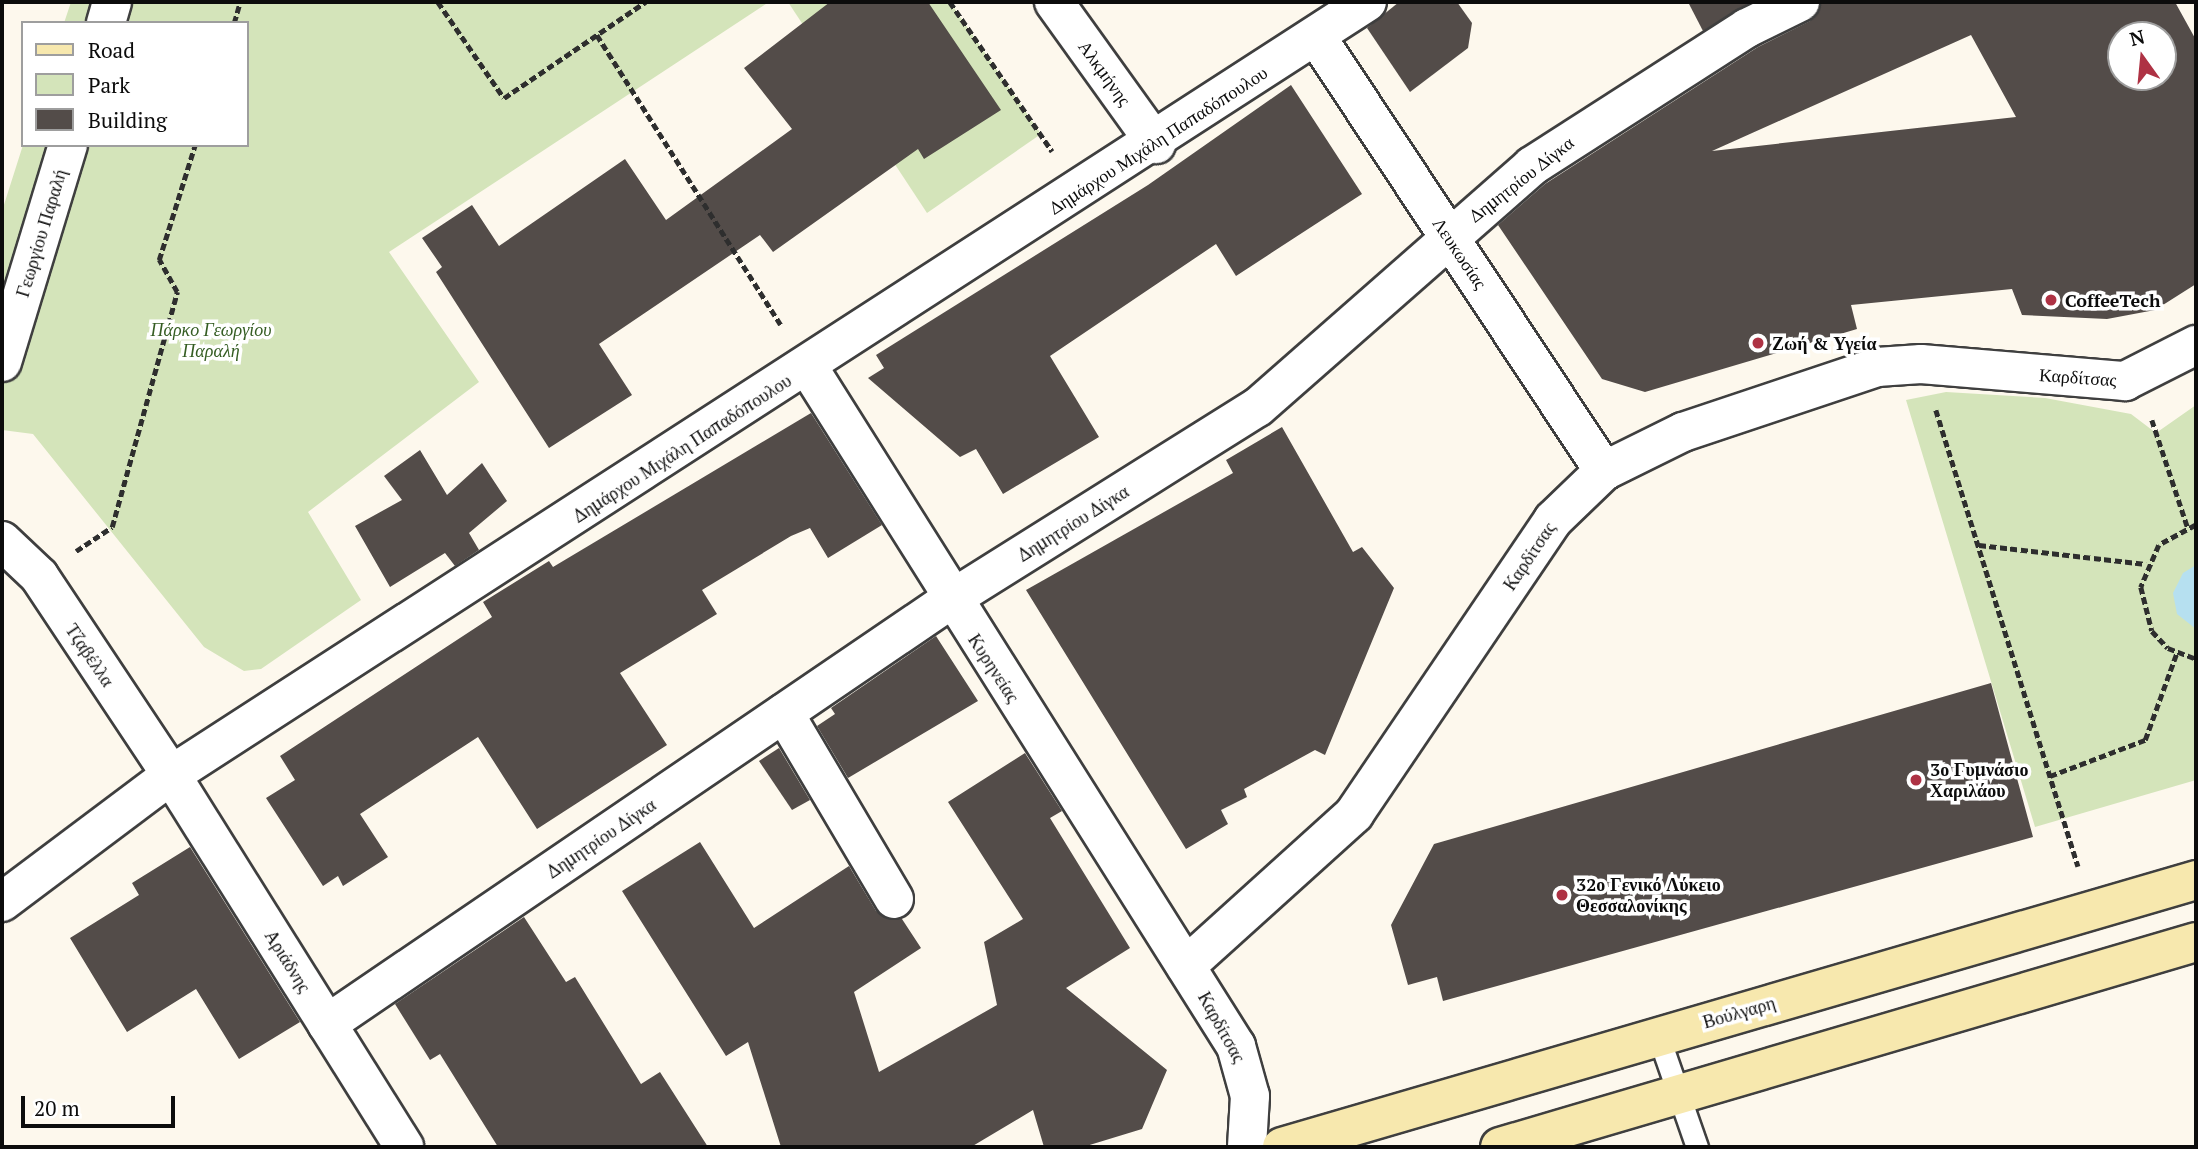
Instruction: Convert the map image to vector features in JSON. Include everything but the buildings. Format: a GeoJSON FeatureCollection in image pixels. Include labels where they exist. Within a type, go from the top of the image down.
{"type":"FeatureCollection","features":[{"type":"Feature","properties":{"kind":"main road","name":"Βούλγαρη"},"geometry":{"type":"LineString","coordinates":[[1282,1147],[2196,880]]}},
{"type":"Feature","properties":{"kind":"main road"},"geometry":{"type":"LineString","coordinates":[[1500,1147],[2196,942]]}},
{"type":"Feature","properties":{"kind":"street"},"geometry":{"type":"LineString","coordinates":[[107,21],[112,2]]}},
{"type":"Feature","properties":{"kind":"street","name":"Αλκμήνης"},"geometry":{"type":"LineString","coordinates":[[1054,2],[1156,144]]}},
{"type":"Feature","properties":{"kind":"street","name":"Δημάρχου Μιχάλη Παπαδόπουλου"},"geometry":{"type":"LineString","coordinates":[[2,902],[171,775],[1156,144],[1367,2]]}},
{"type":"Feature","properties":{"kind":"street","name":"Δημητρίου Δίγκα"},"geometry":{"type":"LineString","coordinates":[[327,1024],[950,600],[1258,407],[1449,237],[1554,151],[1747,28],[1800,2]]}},
{"type":"Feature","properties":{"kind":"street","name":"Λευκωσίας"},"geometry":{"type":"LineString","coordinates":[[1316,36],[1604,471]]}},
{"type":"Feature","properties":{"kind":"street","name":"Γεωργίου Παραλή"},"geometry":{"type":"LineString","coordinates":[[2,362],[67,147]]}},
{"type":"Feature","properties":{"kind":"street","name":"Καρδίτσας"},"geometry":{"type":"LineString","coordinates":[[1247,1147],[1245,1068],[1186,966],[1354,814],[1553,520],[1604,471],[1734,414],[1877,367],[1921,364],[2102,381],[2138,376],[2196,345]]}},
{"type":"Feature","properties":{"kind":"street","name":"Κυρηνείας"},"geometry":{"type":"LineString","coordinates":[[808,367],[950,600],[1186,966]]}},
{"type":"Feature","properties":{"kind":"street","name":"Τζαβέλλα"},"geometry":{"type":"LineString","coordinates":[[2,541],[39,576],[171,775]]}},
{"type":"Feature","properties":{"kind":"street"},"geometry":{"type":"LineString","coordinates":[[784,713],[894,899]]}},
{"type":"Feature","properties":{"kind":"street","name":"Αριάδνης"},"geometry":{"type":"LineString","coordinates":[[171,775],[404,1147]]}},
{"type":"Feature","properties":{"kind":"lane"},"geometry":{"type":"LineString","coordinates":[[1658,1035],[1697,1147]]}},
{"type":"Feature","properties":{"kind":"path"},"geometry":{"type":"LineString","coordinates":[[235,21],[240,2]]}},
{"type":"Feature","properties":{"kind":"path"},"geometry":{"type":"LineString","coordinates":[[438,2],[504,98],[645,2]]}},
{"type":"Feature","properties":{"kind":"path"},"geometry":{"type":"LineString","coordinates":[[950,2],[1081,191]]}},
{"type":"Feature","properties":{"kind":"path"},"geometry":{"type":"LineString","coordinates":[[597,35],[808,367]]}},
{"type":"Feature","properties":{"kind":"path"},"geometry":{"type":"LineString","coordinates":[[39,576],[112,527],[177,292],[159,260],[194,147]]}},
{"type":"Feature","properties":{"kind":"path"},"geometry":{"type":"LineString","coordinates":[[1921,364],[2092,910]]}},
{"type":"Feature","properties":{"kind":"path"},"geometry":{"type":"LineString","coordinates":[[2138,376],[2188,528]]}},
{"type":"Feature","properties":{"kind":"path"},"geometry":{"type":"LineString","coordinates":[[2196,525],[2159,545],[2146,565],[2143,610],[2152,631],[2177,652],[2196,659]]}},
{"type":"Feature","properties":{"kind":"path"},"geometry":{"type":"LineString","coordinates":[[1979,544],[2146,565]]}},
{"type":"Feature","properties":{"kind":"path"},"geometry":{"type":"LineString","coordinates":[[2050,776],[2145,740],[2177,652]]}},
{"type":"Feature","properties":{"kind":"green space","name":"Πάρκο Γεωργίου Παραλή"},"geometry":{"type":"Polygon","coordinates":[[[71,2],[769,2],[389,252],[479,382],[308,512],[361,600],[261,669],[244,671],[204,647],[33,434],[2,430],[2,211],[22,147],[248,147],[248,21],[65,21],[71,2]]]}},
{"type":"Feature","properties":{"kind":"green space"},"geometry":{"type":"Polygon","coordinates":[[[788,2],[950,2],[1041,134],[927,213],[788,2]]]}},
{"type":"Feature","properties":{"kind":"green space"},"geometry":{"type":"Polygon","coordinates":[[[1946,392],[2045,398],[2131,414],[2156,433],[2196,405],[2196,780],[2035,827],[1906,400],[1946,392]]]}},
{"type":"Feature","properties":{"kind":"water"},"geometry":{"type":"Polygon","coordinates":[[[2196,565],[2196,629],[2177,614],[2173,593],[2183,573],[2196,565]]]}},
{"type":"Feature","properties":{"kind":"place","name":"CoffeeTech"},"geometry":{"type":"Point","coordinates":[2051,300]}},
{"type":"Feature","properties":{"kind":"place","name":"Ζωή & Υγεία"},"geometry":{"type":"Point","coordinates":[1758,343]}},
{"type":"Feature","properties":{"kind":"place","name":"3ο Γυμνάσιο Χαριλάου"},"geometry":{"type":"Point","coordinates":[1916,780]}},
{"type":"Feature","properties":{"kind":"place","name":"32ο Γενικό Λύκειο Θεσσαλονίκης"},"geometry":{"type":"Point","coordinates":[1562,895]}}]}
